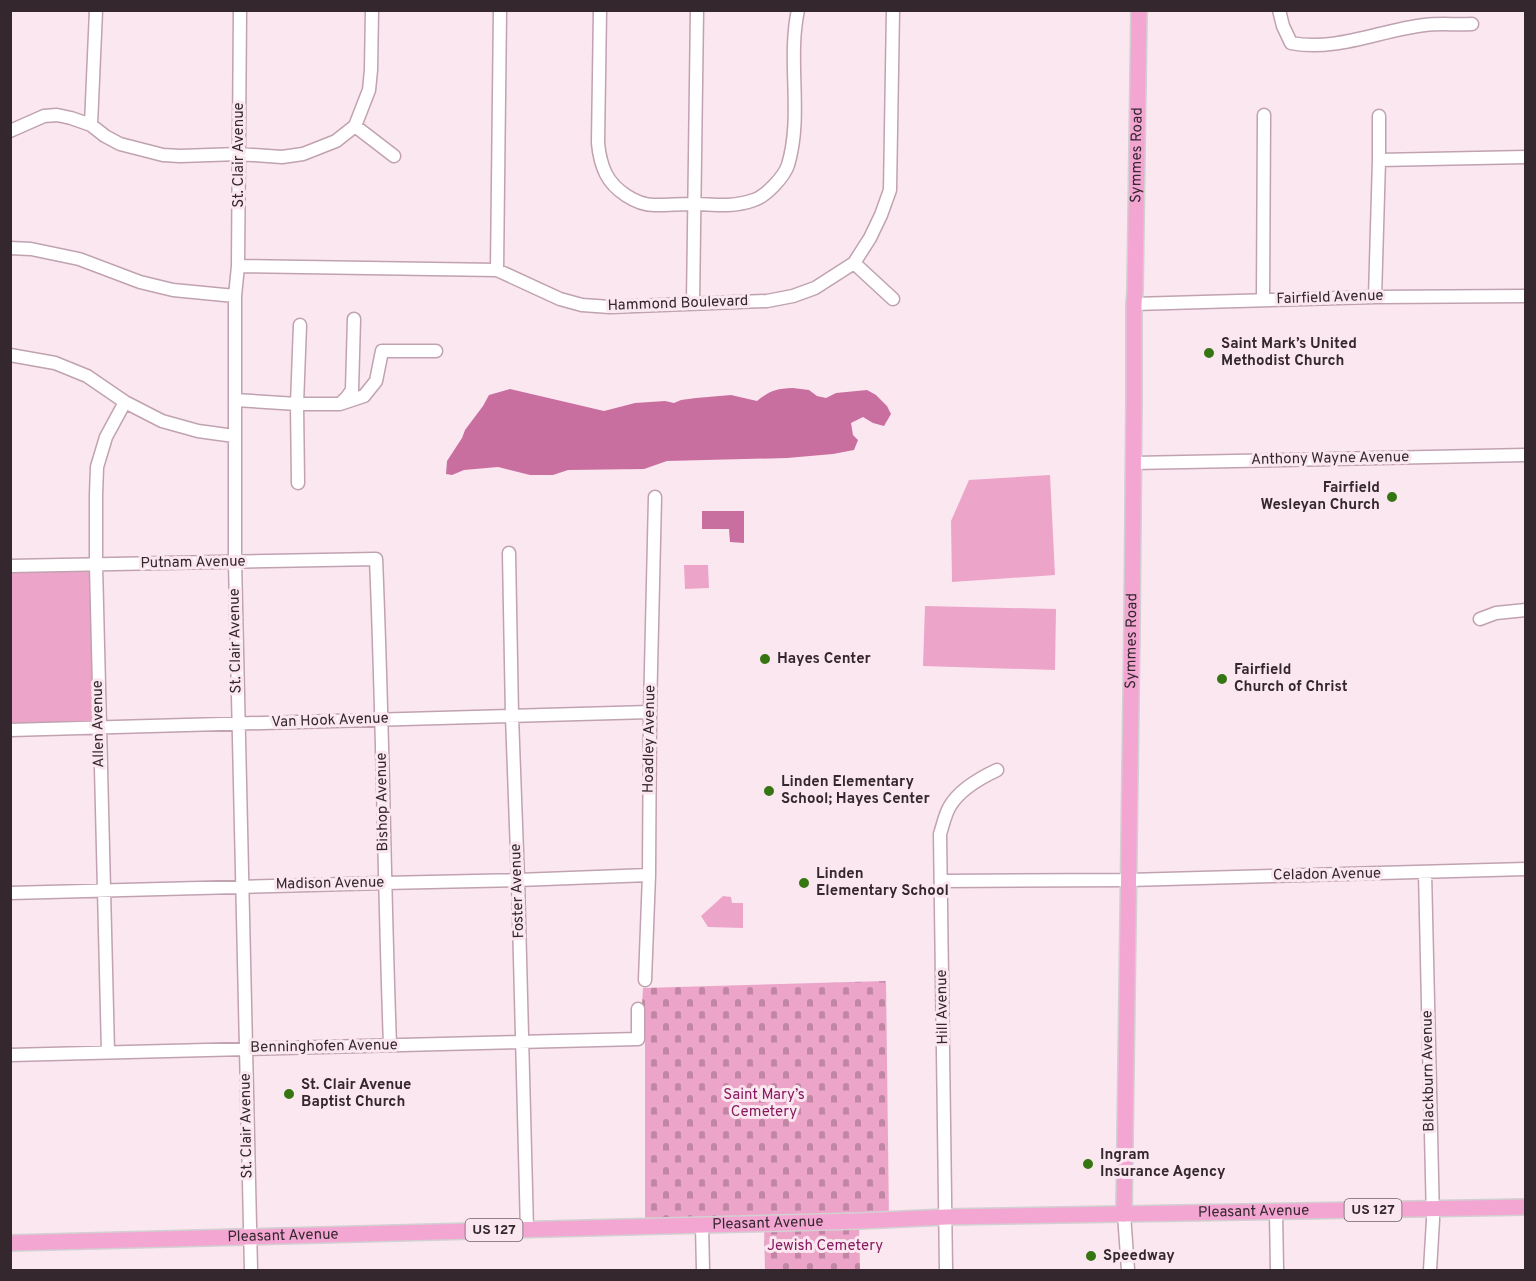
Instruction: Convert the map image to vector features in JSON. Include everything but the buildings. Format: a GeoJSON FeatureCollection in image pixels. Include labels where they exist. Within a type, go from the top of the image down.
{"type":"FeatureCollection","features":[{"type":"Feature","properties":{"kind":"main road","name":"Symmes Road"},"geometry":{"type":"LineString","coordinates":[[1124,1214],[1139,10]]}},
{"type":"Feature","properties":{"kind":"main road","name":"Pleasant Avenue"},"geometry":{"type":"LineString","coordinates":[[10,1243],[946,1217],[1526,1207]]}},
{"type":"Feature","properties":{"kind":"street"},"geometry":{"type":"LineString","coordinates":[[91,125],[96,10]]}},
{"type":"Feature","properties":{"kind":"street","name":"St. Clair Avenue"},"geometry":{"type":"LineString","coordinates":[[240,10],[238,266],[235,296],[235,562],[251,1270]]}},
{"type":"Feature","properties":{"kind":"street"},"geometry":{"type":"LineString","coordinates":[[10,131],[45,116],[57,115],[91,125],[120,144],[156,154],[180,156],[238,154],[282,157],[303,154],[336,141],[355,126],[369,90],[372,10]]}},
{"type":"Feature","properties":{"kind":"street"},"geometry":{"type":"LineString","coordinates":[[497,270],[500,10]]}},
{"type":"Feature","properties":{"kind":"street"},"geometry":{"type":"LineString","coordinates":[[600,10],[598,143],[607,175],[625,194],[650,205],[729,206],[756,200],[774,186],[787,167],[794,138],[795,34],[798,10]]}},
{"type":"Feature","properties":{"kind":"street"},"geometry":{"type":"LineString","coordinates":[[693,303],[697,10]]}},
{"type":"Feature","properties":{"kind":"street","name":"Hammond Boulevard"},"geometry":{"type":"LineString","coordinates":[[238,266],[497,270],[560,299],[582,305],[610,307],[767,301],[793,296],[815,288],[854,263],[873,231],[890,190],[893,10]]}},
{"type":"Feature","properties":{"kind":"street"},"geometry":{"type":"LineString","coordinates":[[1279,10],[1282,26],[1291,43],[1302,45],[1321,46],[1425,25],[1472,24]]}},
{"type":"Feature","properties":{"kind":"street"},"geometry":{"type":"LineString","coordinates":[[1263,300],[1264,115]]}},
{"type":"Feature","properties":{"kind":"street"},"geometry":{"type":"LineString","coordinates":[[1375,297],[1379,116]]}},
{"type":"Feature","properties":{"kind":"street"},"geometry":{"type":"LineString","coordinates":[[355,126],[394,156]]}},
{"type":"Feature","properties":{"kind":"street"},"geometry":{"type":"LineString","coordinates":[[1379,160],[1526,157]]}},
{"type":"Feature","properties":{"kind":"street"},"geometry":{"type":"LineString","coordinates":[[10,248],[31,249],[79,259],[140,282],[173,290],[235,296]]}},
{"type":"Feature","properties":{"kind":"street"},"geometry":{"type":"LineString","coordinates":[[854,263],[893,299]]}},
{"type":"Feature","properties":{"kind":"street","name":"Fairfield Avenue"},"geometry":{"type":"LineString","coordinates":[[1134,304],[1375,297],[1526,296]]}},
{"type":"Feature","properties":{"kind":"street"},"geometry":{"type":"LineString","coordinates":[[340,404],[352,390],[354,320]]}},
{"type":"Feature","properties":{"kind":"street"},"geometry":{"type":"LineString","coordinates":[[298,483],[297,404],[300,325]]}},
{"type":"Feature","properties":{"kind":"street"},"geometry":{"type":"LineString","coordinates":[[236,400],[340,404],[364,396],[376,381],[382,351],[436,351]]}},
{"type":"Feature","properties":{"kind":"street"},"geometry":{"type":"LineString","coordinates":[[10,355],[55,363],[87,376],[125,402],[162,421],[198,431],[234,436]]}},
{"type":"Feature","properties":{"kind":"street","name":"Allen Avenue"},"geometry":{"type":"LineString","coordinates":[[108,1052],[99,728],[96,495],[98,467],[106,437],[125,402]]}},
{"type":"Feature","properties":{"kind":"street","name":"Anthony Wayne Avenue"},"geometry":{"type":"LineString","coordinates":[[1134,463],[1526,455]]}},
{"type":"Feature","properties":{"kind":"street","name":"Hoadley Avenue"},"geometry":{"type":"LineString","coordinates":[[645,980],[649,875],[655,497]]}},
{"type":"Feature","properties":{"kind":"street","name":"Foster Avenue"},"geometry":{"type":"LineString","coordinates":[[509,552],[527,1230]]}},
{"type":"Feature","properties":{"kind":"street","name":"Putnam Avenue"},"geometry":{"type":"LineString","coordinates":[[10,566],[376,559]]}},
{"type":"Feature","properties":{"kind":"street","name":"Bishop Avenue"},"geometry":{"type":"LineString","coordinates":[[376,559],[390,1045]]}},
{"type":"Feature","properties":{"kind":"street"},"geometry":{"type":"LineString","coordinates":[[1480,619],[1496,613],[1526,610]]}},
{"type":"Feature","properties":{"kind":"street","name":"Van Hook Avenue"},"geometry":{"type":"LineString","coordinates":[[10,730],[650,712]]}},
{"type":"Feature","properties":{"kind":"street","name":"Hill Avenue"},"geometry":{"type":"LineString","coordinates":[[946,1270],[940,834],[950,806],[958,796],[973,783],[997,770]]}},
{"type":"Feature","properties":{"kind":"street","name":"Celadon Avenue"},"geometry":{"type":"LineString","coordinates":[[1129,880],[1526,869]]}},
{"type":"Feature","properties":{"kind":"street","name":"Blackburn Avenue"},"geometry":{"type":"LineString","coordinates":[[1425,872],[1433,1220],[1430,1270]]}},
{"type":"Feature","properties":{"kind":"street","name":"Madison Avenue"},"geometry":{"type":"LineString","coordinates":[[10,892],[649,875]]}},
{"type":"Feature","properties":{"kind":"street"},"geometry":{"type":"LineString","coordinates":[[941,881],[1129,880]]}},
{"type":"Feature","properties":{"kind":"street","name":"Benninghofen Avenue"},"geometry":{"type":"LineString","coordinates":[[10,1055],[638,1039],[638,1009]]}},
{"type":"Feature","properties":{"kind":"street"},"geometry":{"type":"LineString","coordinates":[[1276,1212],[1277,1270]]}},
{"type":"Feature","properties":{"kind":"street","name":"Symmes Road"},"geometry":{"type":"LineString","coordinates":[[1124,1214],[1128,1270]]}},
{"type":"Feature","properties":{"kind":"street"},"geometry":{"type":"LineString","coordinates":[[702,1225],[703,1270]]}},
{"type":"Feature","properties":{"kind":"green space"},"geometry":{"type":"Polygon","coordinates":[[[1050,475],[1055,575],[952,582],[951,521],[969,480],[1050,475]]]}},
{"type":"Feature","properties":{"kind":"green space"},"geometry":{"type":"Polygon","coordinates":[[[96,565],[99,728],[11,730],[10,566],[96,565]]]}},
{"type":"Feature","properties":{"kind":"green space"},"geometry":{"type":"Polygon","coordinates":[[[684,565],[708,565],[709,588],[685,589],[684,565]]]}},
{"type":"Feature","properties":{"kind":"green space"},"geometry":{"type":"Polygon","coordinates":[[[925,606],[1056,609],[1055,670],[923,666],[925,606]]]}},
{"type":"Feature","properties":{"kind":"green space"},"geometry":{"type":"Polygon","coordinates":[[[723,896],[731,897],[732,903],[743,903],[743,928],[708,927],[701,916],[723,896]]]}},
{"type":"Feature","properties":{"kind":"green space","name":"Saint Mary’s Cemetery"},"geometry":{"type":"Polygon","coordinates":[[[886,981],[889,1220],[859,1221],[860,1270],[765,1270],[764,1224],[645,1226],[645,1041],[640,1038],[643,988],[886,981]]]}},
{"type":"Feature","properties":{"kind":"shaded area"},"geometry":{"type":"Polygon","coordinates":[[[793,388],[809,390],[817,396],[826,398],[836,393],[867,390],[887,406],[891,414],[884,426],[863,417],[851,423],[853,435],[858,440],[854,450],[833,454],[787,458],[667,461],[644,469],[568,470],[553,475],[530,475],[498,467],[446,474],[447,461],[489,395],[510,389],[604,411],[635,403],[665,401],[674,403],[681,400],[731,395],[757,401],[774,391],[793,388]]]}},
{"type":"Feature","properties":{"kind":"shaded area"},"geometry":{"type":"Polygon","coordinates":[[[702,511],[744,511],[744,543],[730,542],[729,529],[702,529],[702,511]]]}},
{"type":"Feature","properties":{"kind":"place","name":"Saint Mark’s United Methodist Church"},"geometry":{"type":"Point","coordinates":[1209,353]}},
{"type":"Feature","properties":{"kind":"place","name":"Fairfield Wesleyan Church"},"geometry":{"type":"Point","coordinates":[1392,497]}},
{"type":"Feature","properties":{"kind":"place","name":"Hayes Center"},"geometry":{"type":"Point","coordinates":[765,659]}},
{"type":"Feature","properties":{"kind":"place","name":"Fairfield Church of Christ"},"geometry":{"type":"Point","coordinates":[1222,679]}},
{"type":"Feature","properties":{"kind":"place","name":"Linden Elementary School; Hayes Center"},"geometry":{"type":"Point","coordinates":[769,791]}},
{"type":"Feature","properties":{"kind":"place","name":"Linden Elementary School"},"geometry":{"type":"Point","coordinates":[804,883]}},
{"type":"Feature","properties":{"kind":"place","name":"St. Clair Avenue Baptist Church"},"geometry":{"type":"Point","coordinates":[289,1094]}},
{"type":"Feature","properties":{"kind":"place","name":"Ingram Insurance Agency"},"geometry":{"type":"Point","coordinates":[1088,1164]}},
{"type":"Feature","properties":{"kind":"place","name":"Speedway"},"geometry":{"type":"Point","coordinates":[1091,1256]}},
{"type":"Feature","properties":{"kind":"park label","name":"Jewish Cemetery"},"geometry":{"type":"Point","coordinates":[825,1246]}}]}
